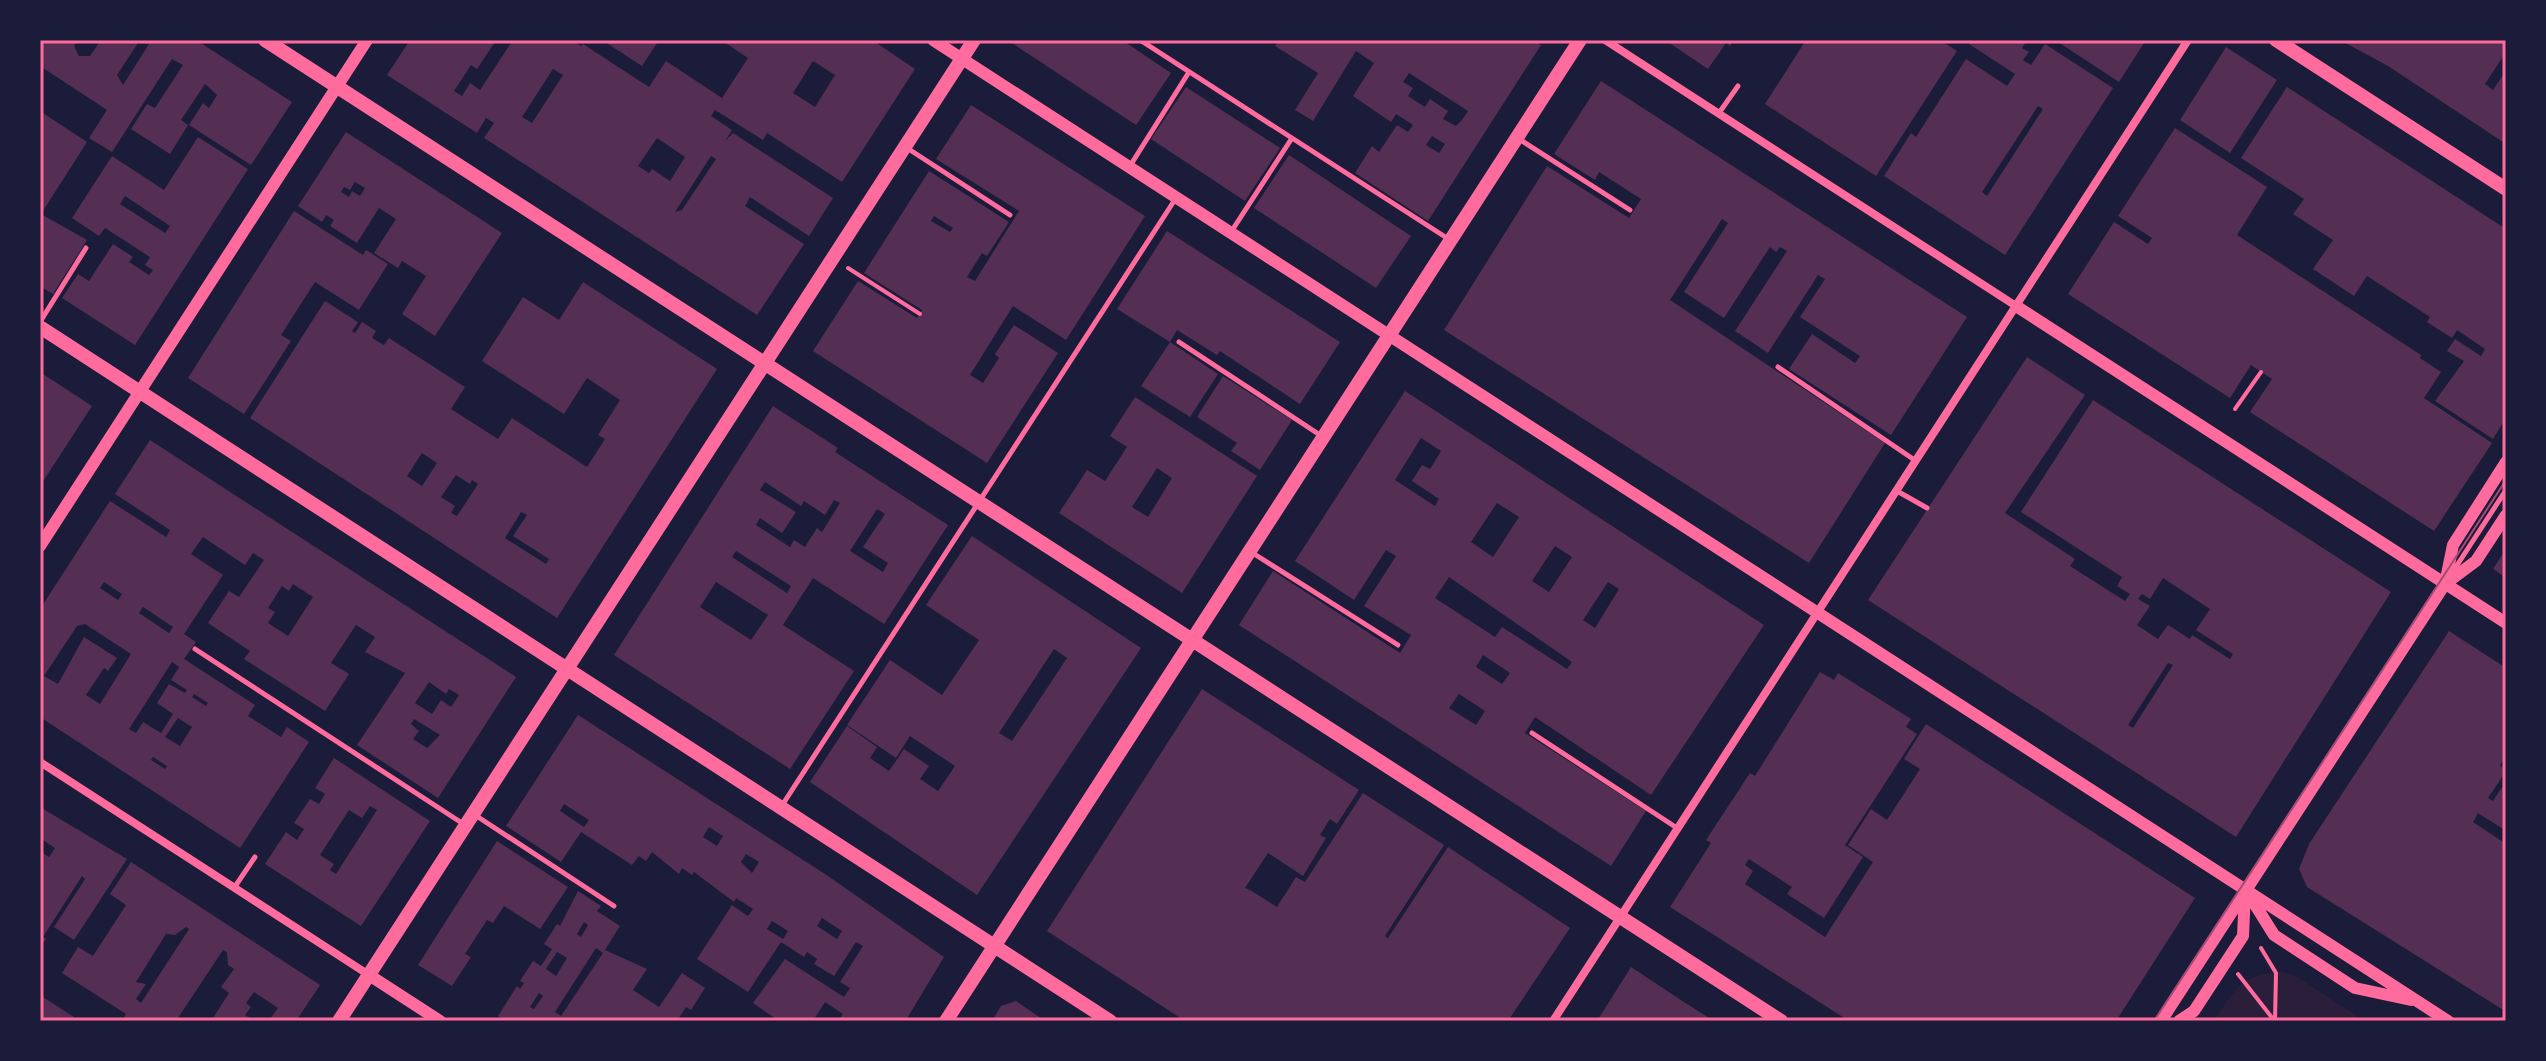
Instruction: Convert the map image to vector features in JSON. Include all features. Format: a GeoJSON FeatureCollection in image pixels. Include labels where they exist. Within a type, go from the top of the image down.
{"type":"FeatureCollection","features":[{"type":"Feature","properties":{"kind":"main road"},"geometry":{"type":"LineString","coordinates":[[265,40],[1781,1021]]}},
{"type":"Feature","properties":{"kind":"main road"},"geometry":{"type":"LineString","coordinates":[[339,1021],[974,40]]}},
{"type":"Feature","properties":{"kind":"main road"},"geometry":{"type":"LineString","coordinates":[[946,1021],[1580,40]]}},
{"type":"Feature","properties":{"kind":"main road"},"geometry":{"type":"LineString","coordinates":[[2276,40],[2506,189]]}},
{"type":"Feature","properties":{"kind":"main road"},"geometry":{"type":"LineString","coordinates":[[40,324],[1110,1021]]}},
{"type":"Feature","properties":{"kind":"street"},"geometry":{"type":"LineString","coordinates":[[40,546],[367,40]]}},
{"type":"Feature","properties":{"kind":"street"},"geometry":{"type":"LineString","coordinates":[[933,40],[2448,1021]]}},
{"type":"Feature","properties":{"kind":"street"},"geometry":{"type":"LineString","coordinates":[[1605,40],[2506,623]]}},
{"type":"Feature","properties":{"kind":"street"},"geometry":{"type":"LineString","coordinates":[[1553,1021],[2188,40]]}},
{"type":"Feature","properties":{"kind":"street"},"geometry":{"type":"LineString","coordinates":[[2445,584],[2453,545],[2506,462]]}},
{"type":"Feature","properties":{"kind":"street"},"geometry":{"type":"LineString","coordinates":[[2161,1021],[2445,584],[2476,561],[2506,515]]}},
{"type":"Feature","properties":{"kind":"street"},"geometry":{"type":"LineString","coordinates":[[40,762],[440,1021]]}},
{"type":"Feature","properties":{"kind":"street"},"geometry":{"type":"LineString","coordinates":[[2245,889],[2274,935],[2355,988],[2417,1001]]}},
{"type":"Feature","properties":{"kind":"street"},"geometry":{"type":"LineString","coordinates":[[2179,1021],[2194,1011],[2243,936],[2245,889]]}},
{"type":"Feature","properties":{"kind":"lane"},"geometry":{"type":"LineString","coordinates":[[1140,40],[1451,241]]}},
{"type":"Feature","properties":{"kind":"lane"},"geometry":{"type":"LineString","coordinates":[[1129,167],[1189,72]]}},
{"type":"Feature","properties":{"kind":"lane"},"geometry":{"type":"LineString","coordinates":[[1719,114],[1738,86]]}},
{"type":"Feature","properties":{"kind":"lane"},"geometry":{"type":"LineString","coordinates":[[1230,233],[1292,138]]}},
{"type":"Feature","properties":{"kind":"lane"},"geometry":{"type":"LineString","coordinates":[[1517,138],[1630,210]]}},
{"type":"Feature","properties":{"kind":"lane"},"geometry":{"type":"LineString","coordinates":[[904,146],[1010,215]]}},
{"type":"Feature","properties":{"kind":"lane"},"geometry":{"type":"LineString","coordinates":[[781,807],[1176,197]]}},
{"type":"Feature","properties":{"kind":"lane"},"geometry":{"type":"LineString","coordinates":[[40,324],[86,248]]}},
{"type":"Feature","properties":{"kind":"lane"},"geometry":{"type":"LineString","coordinates":[[1179,342],[1323,437]]}},
{"type":"Feature","properties":{"kind":"lane"},"geometry":{"type":"LineString","coordinates":[[1778,367],[1916,461]]}},
{"type":"Feature","properties":{"kind":"lane"},"geometry":{"type":"LineString","coordinates":[[1897,490],[1927,508]]}},
{"type":"Feature","properties":{"kind":"lane"},"geometry":{"type":"LineString","coordinates":[[2445,584],[2506,490]]}},
{"type":"Feature","properties":{"kind":"lane"},"geometry":{"type":"LineString","coordinates":[[1250,551],[1398,645]]}},
{"type":"Feature","properties":{"kind":"lane"},"geometry":{"type":"LineString","coordinates":[[195,649],[469,820],[614,906]]}},
{"type":"Feature","properties":{"kind":"lane"},"geometry":{"type":"LineString","coordinates":[[1532,733],[1678,828]]}},
{"type":"Feature","properties":{"kind":"lane"},"geometry":{"type":"LineString","coordinates":[[234,888],[255,857]]}},
{"type":"Feature","properties":{"kind":"path"},"geometry":{"type":"LineString","coordinates":[[833,258],[920,314]]}},
{"type":"Feature","properties":{"kind":"path"},"geometry":{"type":"LineString","coordinates":[[2235,409],[2261,372]]}},
{"type":"Feature","properties":{"kind":"path"},"geometry":{"type":"LineString","coordinates":[[2258,942],[2276,973],[2274,1021]]}},
{"type":"Feature","properties":{"kind":"path"},"geometry":{"type":"LineString","coordinates":[[2238,974],[2274,1021]]}},
{"type":"Feature","properties":{"kind":"shaded area"},"geometry":{"type":"Polygon","coordinates":[[[2282,972],[2294,975],[2365,1021],[2214,1021],[2240,985],[2257,976],[2282,972]]]}},
{"type":"Feature","properties":{"kind":"building"},"geometry":{"type":"Polygon","coordinates":[[[40,40],[78,40],[74,46],[79,56],[90,56],[101,40],[196,40],[292,102],[251,165],[189,125],[203,103],[209,108],[217,95],[205,84],[181,120],[188,125],[170,154],[131,129],[147,104],[155,108],[183,65],[172,59],[112,152],[89,138],[107,110],[40,66],[40,40]],[[138,43],[117,75],[123,85],[149,44],[138,43]]]}},
{"type":"Feature","properties":{"kind":"building"},"geometry":{"type":"Polygon","coordinates":[[[410,40],[495,42],[477,69],[471,65],[454,91],[462,96],[470,83],[480,90],[511,43],[506,40],[571,40],[581,46],[583,44],[649,87],[666,61],[722,98],[748,58],[721,40],[872,40],[915,69],[842,182],[767,133],[763,140],[715,110],[711,116],[732,130],[725,141],[733,133],[833,198],[809,236],[750,197],[745,206],[804,244],[757,315],[484,138],[494,123],[486,118],[477,133],[387,75],[410,40]],[[813,61],[793,93],[815,107],[835,75],[813,61]],[[553,69],[522,117],[532,123],[563,75],[553,69]],[[657,138],[638,166],[649,173],[652,169],[670,181],[685,157],[657,138]],[[711,156],[675,212],[682,210],[716,159],[711,156]]]}},
{"type":"Feature","properties":{"kind":"building"},"geometry":{"type":"Polygon","coordinates":[[[602,40],[659,40],[642,66],[602,40]]]}},
{"type":"Feature","properties":{"kind":"building"},"geometry":{"type":"Polygon","coordinates":[[[1014,40],[1122,40],[1171,73],[1136,125],[1012,43],[1014,40]]]}},
{"type":"Feature","properties":{"kind":"building"},"geometry":{"type":"Polygon","coordinates":[[[1279,40],[1533,40],[1541,45],[1428,221],[1355,173],[1372,146],[1379,152],[1397,125],[1408,132],[1413,125],[1396,114],[1391,122],[1353,96],[1374,63],[1356,51],[1313,121],[1295,110],[1318,73],[1275,46],[1279,40]],[[1409,73],[1403,82],[1413,88],[1408,96],[1425,107],[1430,99],[1448,111],[1443,119],[1456,126],[1462,120],[1468,111],[1409,73]],[[1432,136],[1426,145],[1439,153],[1445,144],[1432,136]]]}},
{"type":"Feature","properties":{"kind":"building"},"geometry":{"type":"Polygon","coordinates":[[[1665,40],[1734,40],[1730,46],[1726,43],[1708,69],[1665,40]]]}},
{"type":"Feature","properties":{"kind":"building"},"geometry":{"type":"Polygon","coordinates":[[[1806,40],[1940,40],[1957,51],[1876,176],[1765,104],[1806,40]]]}},
{"type":"Feature","properties":{"kind":"building"},"geometry":{"type":"Polygon","coordinates":[[[1972,40],[2027,40],[2022,48],[2029,52],[2023,60],[2031,65],[2045,44],[2113,88],[2005,255],[1884,176],[1911,133],[1916,137],[1966,59],[2007,86],[2015,74],[1969,44],[1972,40]],[[2038,106],[1982,192],[1987,196],[2043,109],[2038,106]]]}},
{"type":"Feature","properties":{"kind":"building"},"geometry":{"type":"Polygon","coordinates":[[[2055,40],[2146,40],[2119,82],[2055,40]]]}},
{"type":"Feature","properties":{"kind":"building"},"geometry":{"type":"Polygon","coordinates":[[[2340,40],[2506,40],[2506,52],[2485,84],[2493,90],[2506,70],[2506,144],[2388,66],[2340,40]]]}},
{"type":"Feature","properties":{"kind":"building"},"geometry":{"type":"Polygon","coordinates":[[[2226,47],[2277,80],[2230,153],[2180,120],[2226,47]]]}},
{"type":"Feature","properties":{"kind":"building"},"geometry":{"type":"Polygon","coordinates":[[[1601,81],[1967,317],[1891,435],[1789,369],[1812,334],[1855,363],[1860,356],[1800,317],[1825,279],[1818,275],[1768,353],[1735,331],[1787,251],[1780,247],[1776,252],[1770,247],[1724,318],[1684,292],[1728,223],[1722,219],[1670,300],[1885,443],[1809,563],[1444,330],[1547,166],[1629,218],[1641,199],[1599,172],[1595,180],[1554,154],[1601,81]]]}},
{"type":"Feature","properties":{"kind":"building"},"geometry":{"type":"Polygon","coordinates":[[[1186,87],[1280,148],[1245,201],[1151,139],[1186,87]]]}},
{"type":"Feature","properties":{"kind":"building"},"geometry":{"type":"Polygon","coordinates":[[[2287,87],[2506,229],[2506,418],[2493,439],[2435,401],[2464,361],[2447,351],[2455,339],[2481,356],[2485,349],[2457,330],[2452,338],[2427,322],[2430,317],[2367,276],[2354,296],[2313,269],[2333,240],[2293,214],[2304,199],[2241,158],[2287,87]]]}},
{"type":"Feature","properties":{"kind":"building"},"geometry":{"type":"Polygon","coordinates":[[[971,105],[1145,216],[1066,340],[1013,306],[970,375],[983,383],[999,358],[995,354],[1014,325],[1058,353],[987,463],[813,351],[858,281],[917,318],[922,310],[864,273],[929,171],[1009,222],[987,256],[982,253],[967,277],[975,281],[1019,211],[936,159],[971,105]],[[934,216],[931,221],[950,232],[953,228],[934,216]]]}},
{"type":"Feature","properties":{"kind":"building"},"geometry":{"type":"Polygon","coordinates":[[[43,113],[87,142],[41,214],[43,113]]]}},
{"type":"Feature","properties":{"kind":"building"},"geometry":{"type":"Polygon","coordinates":[[[2175,128],[2267,187],[2237,235],[2421,355],[2420,358],[2441,372],[2424,398],[2492,443],[2434,531],[2250,412],[2272,379],[2251,365],[2230,398],[2068,294],[2114,222],[2148,244],[2152,238],[2118,216],[2175,128]]]}},
{"type":"Feature","properties":{"kind":"building"},"geometry":{"type":"Polygon","coordinates":[[[346,132],[502,233],[435,336],[402,314],[426,276],[402,261],[398,268],[374,253],[396,219],[379,208],[357,243],[330,226],[334,220],[326,215],[322,222],[298,206],[346,132]],[[355,182],[350,190],[344,187],[341,192],[349,197],[352,191],[360,196],[365,188],[355,182]]]}},
{"type":"Feature","properties":{"kind":"building"},"geometry":{"type":"Polygon","coordinates":[[[198,137],[248,169],[135,345],[62,298],[78,274],[89,281],[113,244],[133,257],[129,262],[149,275],[153,270],[145,265],[150,257],[105,228],[99,236],[72,218],[112,156],[164,190],[198,137]],[[125,196],[120,204],[165,233],[170,226],[125,196]]]}},
{"type":"Feature","properties":{"kind":"building"},"geometry":{"type":"Polygon","coordinates":[[[1289,155],[1411,236],[1376,288],[1254,208],[1289,155]]]}},
{"type":"Feature","properties":{"kind":"building"},"geometry":{"type":"Polygon","coordinates":[[[294,211],[363,255],[366,250],[388,264],[359,310],[315,282],[281,335],[291,341],[244,414],[188,378],[294,211]]]}},
{"type":"Feature","properties":{"kind":"building"},"geometry":{"type":"Polygon","coordinates":[[[41,214],[87,240],[53,294],[40,286],[41,214]]]}},
{"type":"Feature","properties":{"kind":"building"},"geometry":{"type":"Polygon","coordinates":[[[1167,231],[1340,342],[1300,404],[1220,351],[1217,355],[1177,330],[1170,342],[1117,309],[1167,231]]]}},
{"type":"Feature","properties":{"kind":"building"},"geometry":{"type":"Polygon","coordinates":[[[583,282],[717,369],[557,618],[250,418],[325,301],[358,322],[352,331],[355,333],[362,322],[376,331],[372,338],[384,345],[389,338],[465,387],[451,409],[498,439],[512,418],[587,467],[605,439],[598,435],[620,400],[587,378],[564,414],[482,361],[523,297],[559,320],[583,282]],[[422,453],[407,476],[422,486],[437,463],[422,453]],[[456,475],[441,497],[455,506],[451,513],[457,516],[478,484],[472,480],[470,484],[456,475]],[[521,512],[505,538],[546,564],[549,559],[513,536],[527,515],[521,512]]]}},
{"type":"Feature","properties":{"kind":"building"},"geometry":{"type":"Polygon","coordinates":[[[1170,342],[1218,374],[1190,417],[1141,386],[1170,342]]]}},
{"type":"Feature","properties":{"kind":"building"},"geometry":{"type":"Polygon","coordinates":[[[2027,357],[2085,395],[2005,513],[2075,559],[2070,566],[2125,601],[2130,594],[2117,586],[2122,577],[2021,512],[2093,400],[2391,592],[2236,837],[1868,600],[2027,357]],[[2163,578],[2150,599],[2142,594],[2138,599],[2150,606],[2137,625],[2158,639],[2168,625],[2190,639],[2192,635],[2230,659],[2233,654],[2196,630],[2210,609],[2163,578]],[[2168,663],[2128,725],[2133,728],[2173,665],[2168,663]]]}},
{"type":"Feature","properties":{"kind":"building"},"geometry":{"type":"Polygon","coordinates":[[[40,372],[92,406],[40,486],[40,372]]]}},
{"type":"Feature","properties":{"kind":"building"},"geometry":{"type":"Polygon","coordinates":[[[1223,376],[1292,420],[1260,470],[1231,451],[1237,443],[1197,417],[1223,376]]]}},
{"type":"Feature","properties":{"kind":"building"},"geometry":{"type":"Polygon","coordinates":[[[1405,391],[1764,625],[1651,795],[1535,717],[1525,733],[1646,811],[1611,866],[1239,625],[1273,571],[1400,653],[1411,635],[1364,606],[1396,556],[1386,550],[1354,600],[1295,561],[1405,391]],[[1421,438],[1395,480],[1435,506],[1439,499],[1412,481],[1422,465],[1430,469],[1441,451],[1421,438]],[[1497,503],[1471,542],[1493,557],[1519,517],[1497,503]],[[1555,546],[1532,581],[1549,592],[1572,557],[1555,546]],[[1449,577],[1435,598],[1495,637],[1502,627],[1567,669],[1572,662],[1449,577]],[[1608,582],[1583,620],[1595,628],[1619,589],[1608,582]],[[1483,655],[1476,667],[1502,684],[1510,673],[1483,655]],[[1459,694],[1449,708],[1476,725],[1485,711],[1459,694]]]}},
{"type":"Feature","properties":{"kind":"building"},"geometry":{"type":"Polygon","coordinates":[[[1135,397],[1257,476],[1182,593],[1059,513],[1087,470],[1105,481],[1127,447],[1110,436],[1135,397]],[[1157,468],[1132,507],[1148,517],[1172,478],[1157,468]]]}},
{"type":"Feature","properties":{"kind":"building"},"geometry":{"type":"Polygon","coordinates":[[[773,406],[838,448],[835,452],[948,525],[884,624],[813,578],[783,625],[854,671],[790,769],[614,655],[773,406]],[[765,482],[760,490],[796,512],[782,533],[760,518],[756,525],[790,547],[794,540],[805,547],[817,528],[822,532],[840,503],[834,500],[825,515],[804,501],[801,506],[765,482]],[[877,509],[850,551],[883,572],[888,563],[863,547],[885,514],[877,509]],[[736,551],[732,557],[787,593],[791,586],[736,551]],[[716,582],[700,607],[751,640],[768,615],[716,582]]]}},
{"type":"Feature","properties":{"kind":"building"},"geometry":{"type":"Polygon","coordinates":[[[150,440],[516,677],[438,798],[357,745],[405,673],[365,652],[375,637],[356,625],[331,663],[349,674],[325,711],[244,659],[250,651],[208,623],[229,591],[239,597],[264,560],[253,553],[245,565],[203,537],[191,554],[223,575],[184,634],[196,642],[184,659],[255,705],[248,716],[281,737],[287,727],[309,742],[240,848],[40,717],[40,609],[110,501],[166,537],[170,530],[115,494],[150,440]],[[104,582],[100,588],[118,600],[122,594],[104,582]],[[293,584],[289,591],[282,586],[268,608],[275,612],[268,623],[288,636],[313,597],[293,584]],[[143,607],[139,613],[169,633],[173,627],[143,607]],[[85,624],[77,626],[44,676],[58,684],[84,637],[117,658],[108,671],[104,668],[86,695],[100,704],[131,654],[85,624]],[[172,662],[129,729],[136,733],[143,722],[161,733],[173,714],[157,703],[169,684],[185,693],[187,690],[171,680],[179,667],[172,662]],[[429,682],[415,703],[432,714],[441,700],[451,707],[459,695],[449,689],[446,694],[429,682]],[[194,694],[192,697],[206,706],[208,703],[194,694]],[[178,718],[165,737],[180,746],[192,727],[178,718]],[[414,719],[411,724],[419,731],[413,739],[427,748],[440,735],[414,719]],[[153,757],[151,760],[165,769],[167,766],[153,757]]]}},
{"type":"Feature","properties":{"kind":"building"},"geometry":{"type":"Polygon","coordinates":[[[972,536],[1141,648],[977,895],[810,782],[847,726],[877,747],[870,758],[889,771],[904,749],[929,766],[920,779],[938,791],[955,766],[910,736],[896,758],[847,725],[890,660],[942,695],[979,640],[926,605],[972,536]],[[1054,649],[999,733],[1012,741],[1067,658],[1054,649]]]}},
{"type":"Feature","properties":{"kind":"building"},"geometry":{"type":"Polygon","coordinates":[[[2506,549],[2506,578],[2493,569],[2506,549]]]}},
{"type":"Feature","properties":{"kind":"building"},"geometry":{"type":"Polygon","coordinates":[[[2449,631],[2506,668],[2506,755],[2500,765],[2506,771],[2488,798],[2493,801],[2506,781],[2506,831],[2478,813],[2473,822],[2506,844],[2506,1021],[2500,1020],[2505,1011],[2307,887],[2299,869],[2309,844],[2449,631]]]}},
{"type":"Feature","properties":{"kind":"building"},"geometry":{"type":"Polygon","coordinates":[[[1820,672],[1834,680],[1838,673],[1911,719],[1906,727],[1917,734],[1845,845],[1863,857],[1824,918],[1787,894],[1792,887],[1749,859],[1745,865],[1753,871],[1745,884],[1825,937],[1873,862],[1848,845],[1871,809],[1887,820],[1920,769],[1904,759],[1926,724],[2195,898],[2116,1021],[1849,1021],[1670,907],[1711,843],[1706,840],[1750,773],[1755,776],[1820,672]]]}},
{"type":"Feature","properties":{"kind":"building"},"geometry":{"type":"Polygon","coordinates":[[[1202,689],[1359,790],[1337,824],[1330,819],[1320,835],[1326,838],[1303,876],[1268,853],[1245,888],[1277,907],[1296,877],[1305,882],[1363,793],[1444,845],[1385,936],[1388,938],[1448,847],[1570,928],[1508,1021],[1185,1021],[1047,931],[1202,689]]]}},
{"type":"Feature","properties":{"kind":"building"},"geometry":{"type":"Polygon","coordinates":[[[578,715],[825,874],[944,957],[906,1020],[838,1021],[843,1014],[825,1002],[813,1021],[779,1021],[753,1003],[785,959],[844,997],[850,988],[840,982],[863,946],[856,942],[834,976],[814,964],[817,959],[807,952],[804,957],[781,942],[748,992],[697,959],[732,905],[748,916],[753,909],[736,898],[734,902],[694,872],[692,875],[682,868],[679,874],[652,852],[646,861],[639,856],[632,865],[581,832],[561,862],[506,826],[578,715]],[[564,804],[560,811],[584,827],[589,820],[564,804]],[[709,827],[703,837],[717,846],[723,836],[709,827]],[[746,854],[741,862],[752,873],[759,862],[746,854]],[[822,918],[817,926],[837,939],[842,931],[822,918]],[[772,921],[767,929],[783,939],[788,931],[772,921]]]}},
{"type":"Feature","properties":{"kind":"building"},"geometry":{"type":"Polygon","coordinates":[[[334,758],[430,821],[361,926],[265,864],[286,832],[297,840],[304,829],[294,823],[310,799],[319,804],[325,794],[315,788],[334,758]],[[370,806],[362,818],[349,810],[320,855],[334,864],[330,870],[336,874],[377,810],[370,806]]]}},
{"type":"Feature","properties":{"kind":"building"},"geometry":{"type":"Polygon","coordinates":[[[40,807],[127,859],[74,940],[54,927],[85,879],[82,876],[43,937],[46,939],[40,948],[40,851],[49,857],[55,848],[40,838],[40,807]]]}},
{"type":"Feature","properties":{"kind":"building"},"geometry":{"type":"Polygon","coordinates":[[[497,841],[568,887],[540,929],[504,906],[493,923],[487,920],[465,954],[471,957],[452,986],[418,965],[497,841]]]}},
{"type":"Feature","properties":{"kind":"building"},"geometry":{"type":"Polygon","coordinates":[[[131,862],[320,985],[296,1021],[270,1019],[278,1008],[254,992],[246,1003],[251,1007],[245,1015],[255,1021],[211,1021],[229,993],[221,987],[234,969],[228,965],[227,952],[223,950],[176,1021],[122,1021],[126,1014],[62,973],[78,947],[93,956],[126,905],[110,894],[131,862]],[[186,927],[175,935],[166,934],[136,982],[146,984],[136,999],[141,1003],[189,929],[186,927]]]}},
{"type":"Feature","properties":{"kind":"building"},"geometry":{"type":"Polygon","coordinates":[[[578,891],[601,906],[597,911],[620,926],[605,950],[647,969],[633,990],[659,1007],[682,973],[705,988],[691,1010],[686,1007],[677,1021],[507,1021],[498,1016],[517,986],[520,989],[524,983],[520,981],[533,961],[541,966],[552,949],[544,944],[557,924],[560,926],[578,891]],[[584,922],[577,934],[581,937],[588,925],[584,922]],[[596,948],[555,1012],[561,1016],[603,953],[596,948]],[[557,952],[546,969],[556,976],[567,958],[557,952]],[[539,993],[530,1007],[534,1009],[543,996],[539,993]]]}},
{"type":"Feature","properties":{"kind":"building"},"geometry":{"type":"Polygon","coordinates":[[[1631,967],[1687,1004],[1714,1021],[1597,1021],[1631,967]]]}},
{"type":"Feature","properties":{"kind":"building"},"geometry":{"type":"Polygon","coordinates":[[[40,995],[80,1021],[40,1021],[40,995]]]}},
{"type":"Feature","properties":{"kind":"building"},"geometry":{"type":"Polygon","coordinates":[[[1016,1001],[1045,1021],[992,1021],[1001,1006],[1016,1001]]]}},
{"type":"Feature","properties":{"kind":"tram line"},"geometry":{"type":"LineString","coordinates":[[2154,1021],[2506,480]]}}]}
